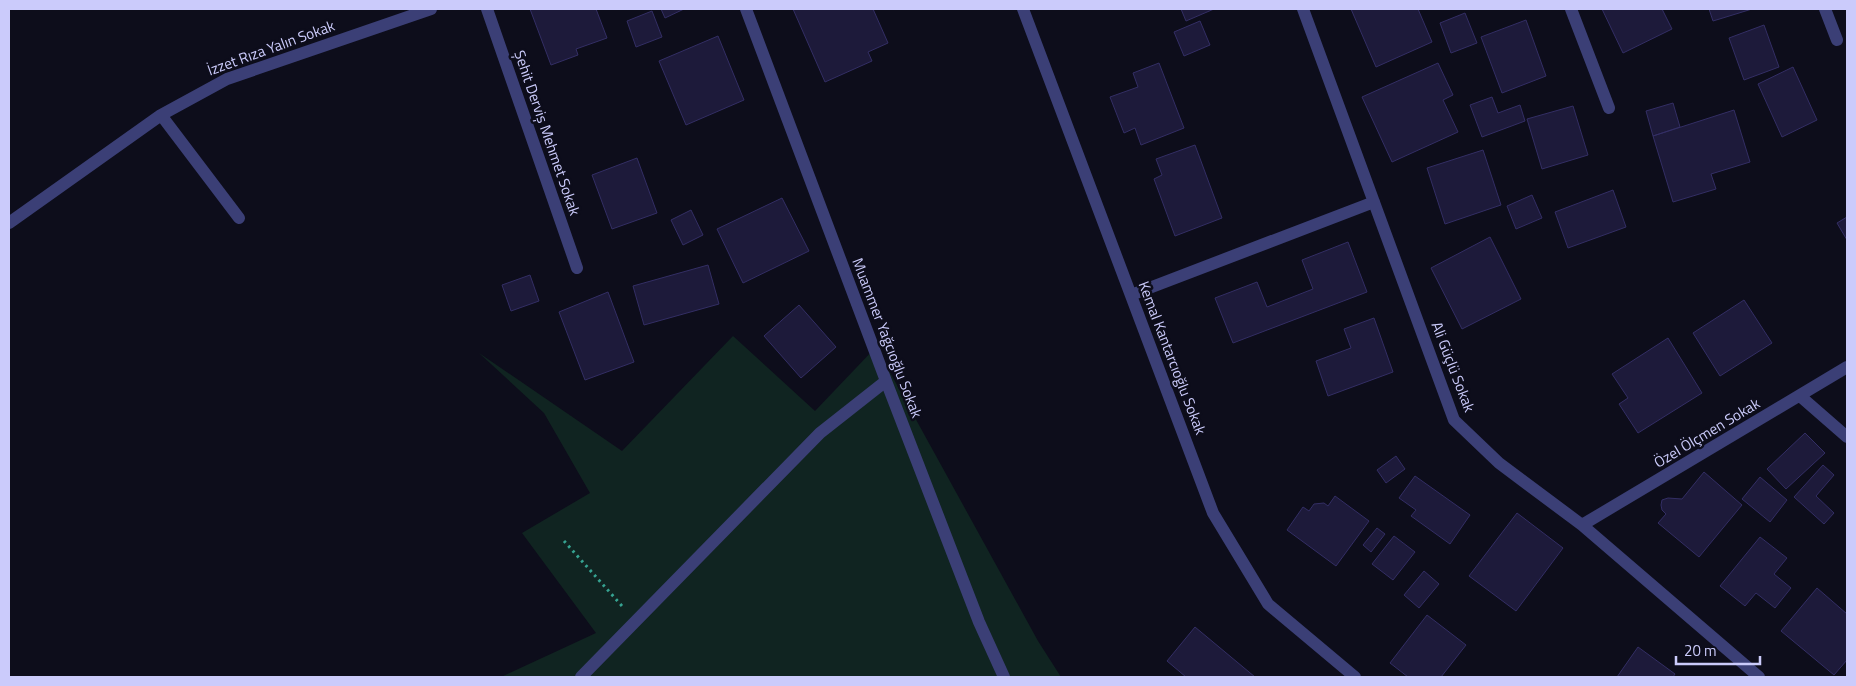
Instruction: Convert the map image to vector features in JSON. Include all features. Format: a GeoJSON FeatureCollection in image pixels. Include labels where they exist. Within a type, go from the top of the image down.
{"type":"FeatureCollection","features":[{"type":"Feature","properties":{"kind":"street","name":"İzzet Rıza Yalın Sokak"},"geometry":{"type":"LineString","coordinates":[[9,223],[161,115],[227,78],[431,9]]}},
{"type":"Feature","properties":{"kind":"street","name":"Şehit Derviş Mehmet Sokak"},"geometry":{"type":"LineString","coordinates":[[487,9],[577,268]]}},
{"type":"Feature","properties":{"kind":"street","name":"Muammer Yağcıoğlu Sokak"},"geometry":{"type":"LineString","coordinates":[[746,9],[886,382],[979,622],[1004,677]]}},
{"type":"Feature","properties":{"kind":"street","name":"Kemal Kantarcıoğlu Sokak"},"geometry":{"type":"LineString","coordinates":[[1024,9],[1213,513],[1268,604],[1355,677]]}},
{"type":"Feature","properties":{"kind":"street","name":"Ali Güçlü Sokak"},"geometry":{"type":"LineString","coordinates":[[1303,9],[1454,420],[1499,463],[1582,525],[1759,677]]}},
{"type":"Feature","properties":{"kind":"street"},"geometry":{"type":"LineString","coordinates":[[1571,9],[1609,108]]}},
{"type":"Feature","properties":{"kind":"street"},"geometry":{"type":"LineString","coordinates":[[1825,9],[1837,40]]}},
{"type":"Feature","properties":{"kind":"street"},"geometry":{"type":"LineString","coordinates":[[161,115],[239,218]]}},
{"type":"Feature","properties":{"kind":"street"},"geometry":{"type":"LineString","coordinates":[[1131,295],[1374,202]]}},
{"type":"Feature","properties":{"kind":"street","name":"Özel Ölçmen Sokak"},"geometry":{"type":"LineString","coordinates":[[1582,525],[1847,367]]}},
{"type":"Feature","properties":{"kind":"street"},"geometry":{"type":"LineString","coordinates":[[581,677],[820,433],[886,382]]}},
{"type":"Feature","properties":{"kind":"street"},"geometry":{"type":"LineString","coordinates":[[1800,396],[1847,437]]}},
{"type":"Feature","properties":{"kind":"path"},"geometry":{"type":"LineString","coordinates":[[564,541],[636,622]]}},
{"type":"Feature","properties":{"kind":"green space"},"geometry":{"type":"Polygon","coordinates":[[[733,336],[815,411],[876,347],[1038,641],[1061,677],[501,677],[596,633],[522,533],[590,493],[544,413],[479,353],[622,451],[733,336]]]}},
{"type":"Feature","properties":{"kind":"building"},"geometry":{"type":"Polygon","coordinates":[[[530,9],[596,9],[607,38],[576,49],[578,55],[551,65],[530,9]]]}},
{"type":"Feature","properties":{"kind":"building"},"geometry":{"type":"Polygon","coordinates":[[[661,9],[684,9],[665,18],[661,9]]]}},
{"type":"Feature","properties":{"kind":"building"},"geometry":{"type":"Polygon","coordinates":[[[793,9],[873,9],[888,43],[868,52],[872,61],[825,82],[793,9]]]}},
{"type":"Feature","properties":{"kind":"building"},"geometry":{"type":"Polygon","coordinates":[[[1181,9],[1214,9],[1186,21],[1181,9]]]}},
{"type":"Feature","properties":{"kind":"building"},"geometry":{"type":"Polygon","coordinates":[[[1351,9],[1418,9],[1432,42],[1376,67],[1351,9]]]}},
{"type":"Feature","properties":{"kind":"building"},"geometry":{"type":"Polygon","coordinates":[[[1602,9],[1662,9],[1672,29],[1623,53],[1602,9]]]}},
{"type":"Feature","properties":{"kind":"building"},"geometry":{"type":"Polygon","coordinates":[[[1709,9],[1752,9],[1713,21],[1709,9]]]}},
{"type":"Feature","properties":{"kind":"building"},"geometry":{"type":"Polygon","coordinates":[[[652,11],[662,37],[636,47],[627,21],[652,11]]]}},
{"type":"Feature","properties":{"kind":"building"},"geometry":{"type":"Polygon","coordinates":[[[1465,13],[1477,43],[1451,53],[1440,23],[1465,13]]]}},
{"type":"Feature","properties":{"kind":"building"},"geometry":{"type":"Polygon","coordinates":[[[1526,20],[1546,76],[1502,93],[1481,37],[1526,20]]]}},
{"type":"Feature","properties":{"kind":"building"},"geometry":{"type":"Polygon","coordinates":[[[1200,21],[1210,45],[1184,56],[1174,32],[1200,21]]]}},
{"type":"Feature","properties":{"kind":"building"},"geometry":{"type":"Polygon","coordinates":[[[1764,25],[1779,67],[1744,80],[1729,38],[1764,25]]]}},
{"type":"Feature","properties":{"kind":"building"},"geometry":{"type":"Polygon","coordinates":[[[718,36],[744,100],[686,125],[659,61],[718,36]]]}},
{"type":"Feature","properties":{"kind":"building"},"geometry":{"type":"Polygon","coordinates":[[[1159,63],[1184,128],[1141,145],[1135,128],[1124,133],[1110,97],[1138,87],[1133,73],[1159,63]]]}},
{"type":"Feature","properties":{"kind":"building"},"geometry":{"type":"Polygon","coordinates":[[[1438,63],[1453,95],[1443,100],[1458,132],[1392,162],[1362,97],[1438,63]]]}},
{"type":"Feature","properties":{"kind":"building"},"geometry":{"type":"Polygon","coordinates":[[[1793,67],[1817,120],[1782,137],[1758,84],[1793,67]]]}},
{"type":"Feature","properties":{"kind":"building"},"geometry":{"type":"Polygon","coordinates":[[[1492,97],[1498,113],[1520,105],[1525,121],[1482,137],[1470,105],[1492,97]]]}},
{"type":"Feature","properties":{"kind":"building"},"geometry":{"type":"Polygon","coordinates":[[[1673,103],[1680,127],[1653,136],[1646,111],[1673,103]]]}},
{"type":"Feature","properties":{"kind":"building"},"geometry":{"type":"Polygon","coordinates":[[[1573,106],[1588,155],[1542,169],[1527,119],[1573,106]]]}},
{"type":"Feature","properties":{"kind":"building"},"geometry":{"type":"Polygon","coordinates":[[[1734,110],[1750,162],[1711,174],[1716,189],[1673,202],[1653,136],[1734,110]]]}},
{"type":"Feature","properties":{"kind":"building"},"geometry":{"type":"Polygon","coordinates":[[[1195,145],[1222,218],[1175,236],[1154,179],[1162,175],[1156,159],[1195,145]]]}},
{"type":"Feature","properties":{"kind":"building"},"geometry":{"type":"Polygon","coordinates":[[[1483,150],[1501,205],[1445,224],[1427,168],[1483,150]]]}},
{"type":"Feature","properties":{"kind":"building"},"geometry":{"type":"Polygon","coordinates":[[[637,158],[657,213],[612,229],[592,175],[637,158]]]}},
{"type":"Feature","properties":{"kind":"building"},"geometry":{"type":"Polygon","coordinates":[[[1613,190],[1626,227],[1568,248],[1555,212],[1613,190]]]}},
{"type":"Feature","properties":{"kind":"building"},"geometry":{"type":"Polygon","coordinates":[[[1532,195],[1542,218],[1516,229],[1507,206],[1532,195]]]}},
{"type":"Feature","properties":{"kind":"building"},"geometry":{"type":"Polygon","coordinates":[[[782,198],[809,251],[743,283],[717,229],[782,198]]]}},
{"type":"Feature","properties":{"kind":"building"},"geometry":{"type":"Polygon","coordinates":[[[691,210],[703,235],[683,245],[671,220],[691,210]]]}},
{"type":"Feature","properties":{"kind":"building"},"geometry":{"type":"Polygon","coordinates":[[[1847,217],[1847,240],[1837,223],[1847,217]]]}},
{"type":"Feature","properties":{"kind":"building"},"geometry":{"type":"Polygon","coordinates":[[[1490,237],[1521,299],[1462,329],[1431,268],[1490,237]]]}},
{"type":"Feature","properties":{"kind":"building"},"geometry":{"type":"Polygon","coordinates":[[[1348,242],[1367,292],[1233,343],[1215,298],[1257,282],[1267,307],[1313,289],[1302,260],[1348,242]]]}},
{"type":"Feature","properties":{"kind":"building"},"geometry":{"type":"Polygon","coordinates":[[[708,265],[719,304],[644,325],[633,286],[708,265]]]}},
{"type":"Feature","properties":{"kind":"building"},"geometry":{"type":"Polygon","coordinates":[[[530,275],[539,301],[511,311],[502,285],[530,275]]]}},
{"type":"Feature","properties":{"kind":"building"},"geometry":{"type":"Polygon","coordinates":[[[608,292],[634,362],[585,380],[559,312],[608,292]]]}},
{"type":"Feature","properties":{"kind":"building"},"geometry":{"type":"Polygon","coordinates":[[[1744,300],[1772,343],[1720,376],[1693,333],[1744,300]]]}},
{"type":"Feature","properties":{"kind":"building"},"geometry":{"type":"Polygon","coordinates":[[[799,305],[836,347],[801,378],[764,336],[799,305]]]}},
{"type":"Feature","properties":{"kind":"building"},"geometry":{"type":"Polygon","coordinates":[[[1374,318],[1393,372],[1328,396],[1316,361],[1351,348],[1344,329],[1374,318]]]}},
{"type":"Feature","properties":{"kind":"building"},"geometry":{"type":"Polygon","coordinates":[[[1668,338],[1702,393],[1638,433],[1619,404],[1628,398],[1612,374],[1668,338]]]}},
{"type":"Feature","properties":{"kind":"building"},"geometry":{"type":"Polygon","coordinates":[[[1805,433],[1825,453],[1786,489],[1767,469],[1805,433]]]}},
{"type":"Feature","properties":{"kind":"building"},"geometry":{"type":"Polygon","coordinates":[[[1396,456],[1405,469],[1386,483],[1377,470],[1396,456]]]}},
{"type":"Feature","properties":{"kind":"building"},"geometry":{"type":"Polygon","coordinates":[[[1823,465],[1834,475],[1816,496],[1834,513],[1824,524],[1794,497],[1823,465]]]}},
{"type":"Feature","properties":{"kind":"building"},"geometry":{"type":"Polygon","coordinates":[[[1704,472],[1742,505],[1699,557],[1658,523],[1666,514],[1662,510],[1662,500],[1668,498],[1682,499],[1704,472]]]}},
{"type":"Feature","properties":{"kind":"building"},"geometry":{"type":"Polygon","coordinates":[[[1415,476],[1470,515],[1450,544],[1411,516],[1416,510],[1399,498],[1415,476]]]}},
{"type":"Feature","properties":{"kind":"building"},"geometry":{"type":"Polygon","coordinates":[[[1760,477],[1787,500],[1770,522],[1742,499],[1760,477]]]}},
{"type":"Feature","properties":{"kind":"building"},"geometry":{"type":"Polygon","coordinates":[[[1335,496],[1369,521],[1336,566],[1287,530],[1303,507],[1309,511],[1314,504],[1324,503],[1328,506],[1335,496]]]}},
{"type":"Feature","properties":{"kind":"building"},"geometry":{"type":"Polygon","coordinates":[[[1517,513],[1563,548],[1516,611],[1469,576],[1517,513]]]}},
{"type":"Feature","properties":{"kind":"building"},"geometry":{"type":"Polygon","coordinates":[[[1377,528],[1385,534],[1371,552],[1363,545],[1377,528]]]}},
{"type":"Feature","properties":{"kind":"building"},"geometry":{"type":"Polygon","coordinates":[[[1394,536],[1415,552],[1393,580],[1372,564],[1394,536]]]}},
{"type":"Feature","properties":{"kind":"building"},"geometry":{"type":"Polygon","coordinates":[[[1760,537],[1787,558],[1774,574],[1791,588],[1775,608],[1756,593],[1745,606],[1720,586],[1760,537]]]}},
{"type":"Feature","properties":{"kind":"building"},"geometry":{"type":"Polygon","coordinates":[[[1424,571],[1439,584],[1419,608],[1404,595],[1424,571]]]}},
{"type":"Feature","properties":{"kind":"building"},"geometry":{"type":"Polygon","coordinates":[[[1817,588],[1847,614],[1847,660],[1834,675],[1781,631],[1817,588]]]}},
{"type":"Feature","properties":{"kind":"building"},"geometry":{"type":"Polygon","coordinates":[[[1427,615],[1466,645],[1441,677],[1408,677],[1390,663],[1427,615]]]}},
{"type":"Feature","properties":{"kind":"building"},"geometry":{"type":"Polygon","coordinates":[[[1195,627],[1255,677],[1186,677],[1167,661],[1195,627]]]}},
{"type":"Feature","properties":{"kind":"building"},"geometry":{"type":"Polygon","coordinates":[[[1638,647],[1675,674],[1673,677],[1617,677],[1638,647]]]}}]}
